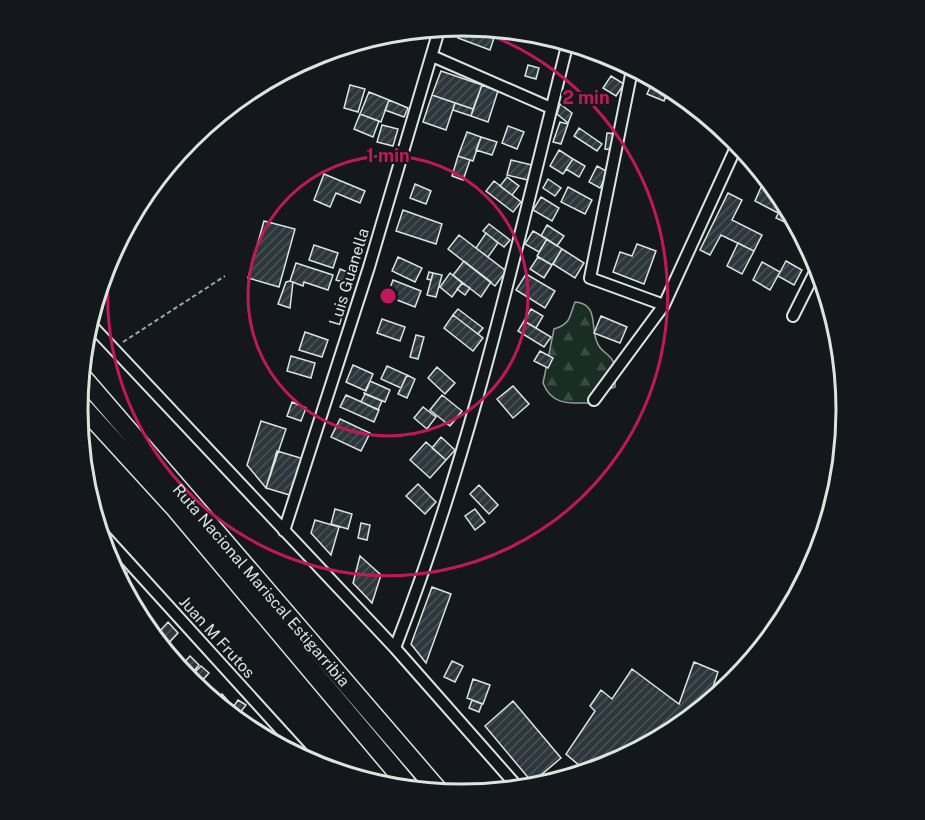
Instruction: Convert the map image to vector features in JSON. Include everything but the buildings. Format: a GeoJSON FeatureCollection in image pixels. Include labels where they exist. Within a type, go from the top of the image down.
{"type":"FeatureCollection","features":[{"type":"Feature","properties":{"kind":"highway","name":"Ruta Nacional Mariscal Estigarribia"},"geometry":{"type":"LineString","coordinates":[[89,385],[432,782]]}},
{"type":"Feature","properties":{"kind":"highway","name":"Ruta Nacional Mariscal Estigarribia"},"geometry":{"type":"LineString","coordinates":[[88,412],[176,508],[403,779]]}},
{"type":"Feature","properties":{"kind":"street","name":"Luis Guanella"},"geometry":{"type":"LineString","coordinates":[[284,531],[369,267],[437,37]]}},
{"type":"Feature","properties":{"kind":"street"},"geometry":{"type":"LineString","coordinates":[[395,648],[425,572],[459,469],[566,51]]}},
{"type":"Feature","properties":{"kind":"street"},"geometry":{"type":"LineString","coordinates":[[432,56],[551,108]]}},
{"type":"Feature","properties":{"kind":"street"},"geometry":{"type":"LineString","coordinates":[[632,77],[590,278],[664,304]]}},
{"type":"Feature","properties":{"kind":"street"},"geometry":{"type":"LineString","coordinates":[[594,400],[664,304],[734,153]]}},
{"type":"Feature","properties":{"kind":"street"},"geometry":{"type":"LineString","coordinates":[[793,316],[812,278]]}},
{"type":"Feature","properties":{"kind":"street"},"geometry":{"type":"LineString","coordinates":[[97,331],[395,648],[512,781]]}},
{"type":"Feature","properties":{"kind":"street","name":"Juan M Frutos"},"geometry":{"type":"LineString","coordinates":[[115,547],[293,743]]}},
{"type":"Feature","properties":{"kind":"path"},"geometry":{"type":"LineString","coordinates":[[113,348],[225,276]]}},
{"type":"Feature","properties":{"kind":"green space"},"geometry":{"type":"Polygon","coordinates":[[[575,302],[583,304],[591,311],[598,344],[612,359],[615,367],[615,387],[606,390],[591,403],[562,402],[551,396],[543,383],[554,329],[567,322],[575,302]]]}}]}
